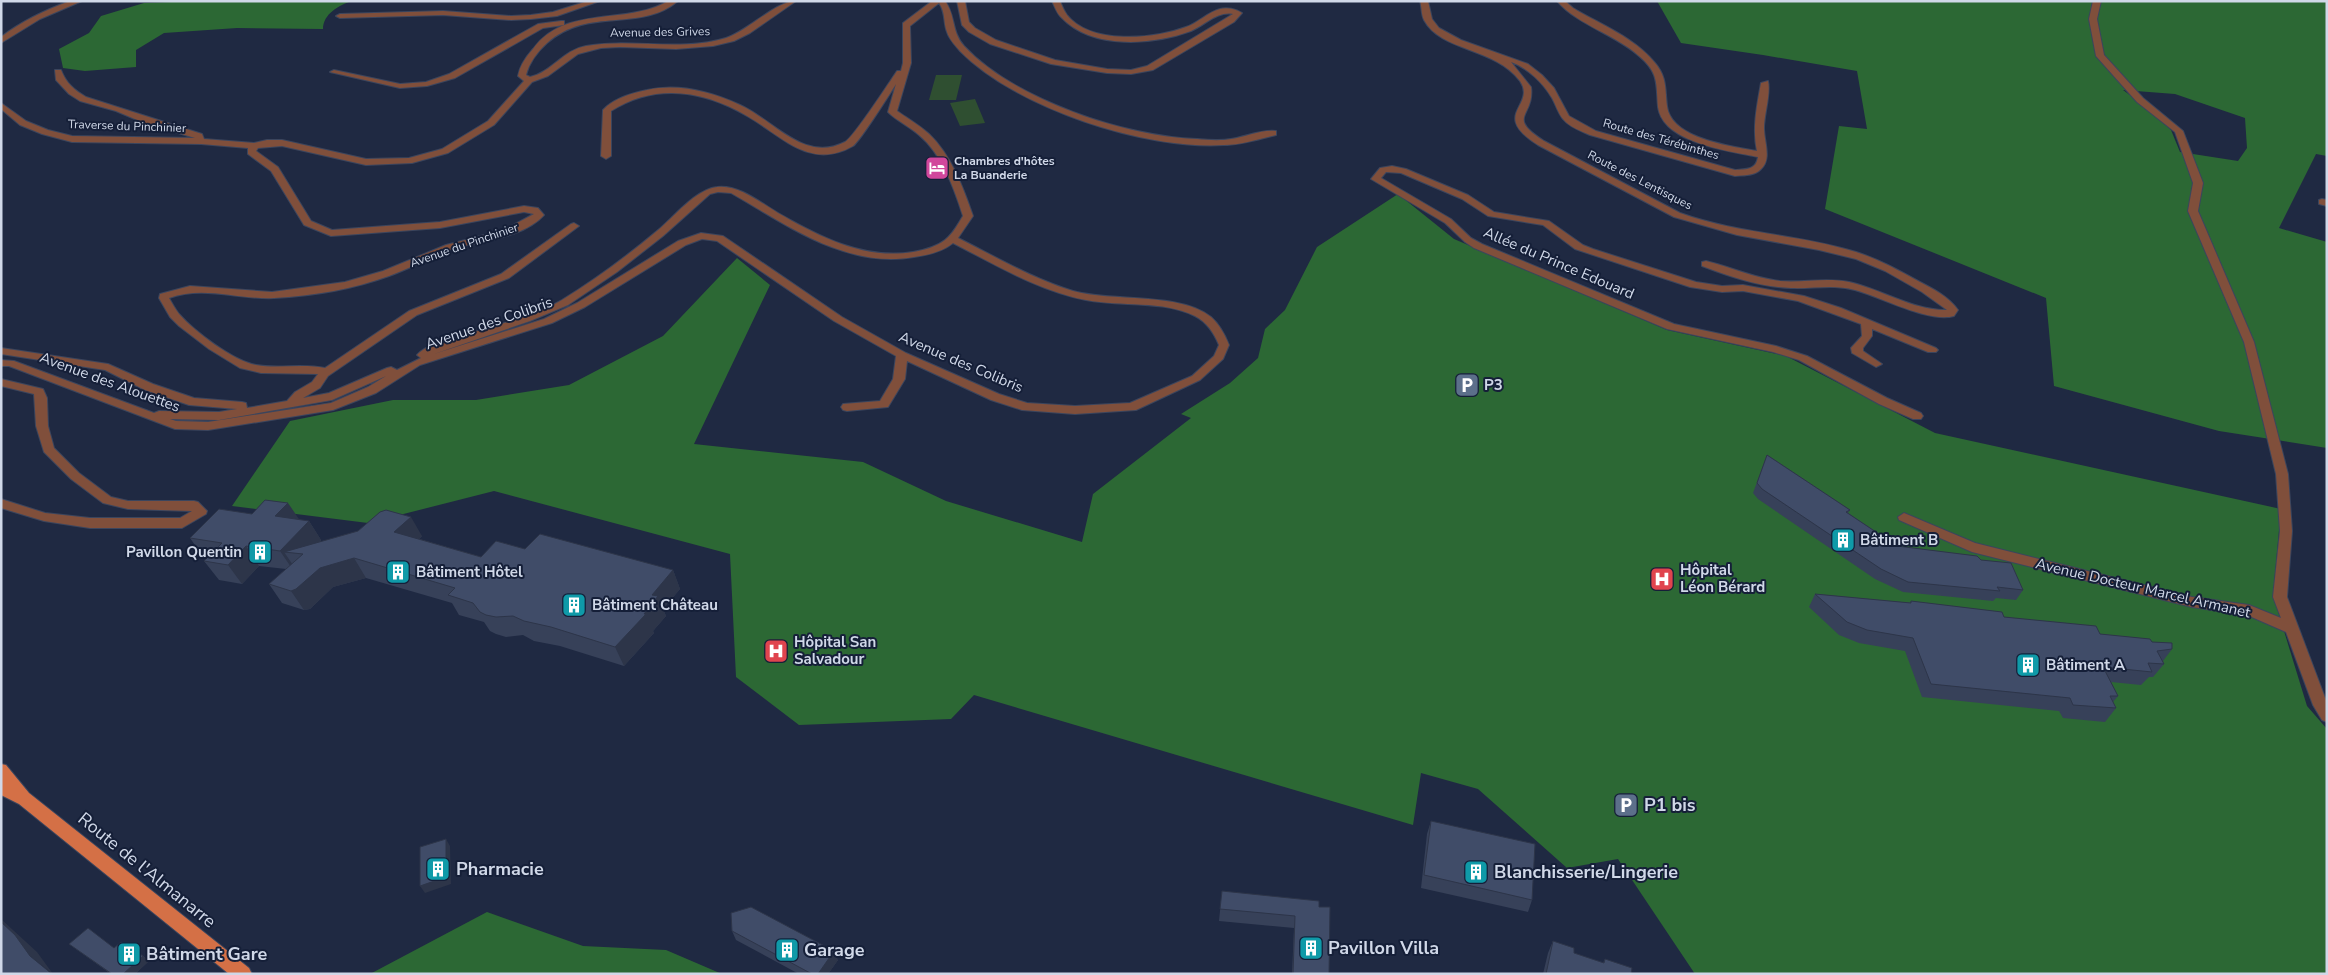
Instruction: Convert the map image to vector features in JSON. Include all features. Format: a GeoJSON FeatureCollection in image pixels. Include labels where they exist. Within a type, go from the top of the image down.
{"type":"FeatureCollection","features":[{"type":"Feature","properties":{"kind":"main road","name":"Route de l'Almanarre"},"geometry":{"type":"LineString","coordinates":[[2,777],[25,799],[243,974]]}},
{"type":"Feature","properties":{"kind":"street"},"geometry":{"type":"LineString","coordinates":[[1,41],[40,14],[78,1]]}},
{"type":"Feature","properties":{"kind":"street"},"geometry":{"type":"LineString","coordinates":[[340,16],[443,13],[512,18],[531,17],[554,14],[596,1]]}},
{"type":"Feature","properties":{"kind":"street"},"geometry":{"type":"LineString","coordinates":[[254,146],[267,142],[282,143],[366,162],[409,161],[445,150],[491,123],[529,80],[522,76],[523,69],[543,40],[566,19],[598,13],[653,12],[662,10],[674,1]]}},
{"type":"Feature","properties":{"kind":"street","name":"Avenue des Grives"},"geometry":{"type":"LineString","coordinates":[[529,80],[542,78],[577,50],[596,46],[615,44],[705,45],[730,39],[749,30],[792,1]]}},
{"type":"Feature","properties":{"kind":"street"},"geometry":{"type":"LineString","coordinates":[[1,351],[108,367],[149,386],[194,402],[228,406],[253,406],[266,413],[290,404],[332,396],[414,362],[438,347],[526,319],[564,303],[613,270],[660,234],[707,192],[718,189],[733,190],[826,242],[853,253],[883,258],[907,257],[937,248],[953,239],[968,216],[964,202],[940,154],[925,135],[892,112],[907,63],[906,25],[939,1],[948,10],[951,33],[986,71],[1013,88],[1079,116],[1124,130],[1167,139],[1199,143],[1223,144],[1273,133]]}},
{"type":"Feature","properties":{"kind":"street"},"geometry":{"type":"LineString","coordinates":[[961,1],[965,22],[972,30],[993,42],[1054,62],[1120,72],[1150,68],[1231,20],[1238,13],[1229,6],[1198,25],[1173,33],[1140,38],[1114,37],[1090,34],[1076,28],[1058,9],[1056,1]]}},
{"type":"Feature","properties":{"kind":"street","name":"Route des Lentisques"},"geometry":{"type":"LineString","coordinates":[[1424,1],[1428,18],[1436,28],[1452,39],[1501,58],[1516,71],[1527,88],[1526,100],[1518,116],[1518,123],[1523,131],[1541,143],[1677,215],[1731,233],[1841,251],[1864,258],[1895,272],[1929,292],[1953,310],[1950,314],[1926,311],[1846,284],[1827,282],[1803,285],[1782,284],[1750,277]]}},
{"type":"Feature","properties":{"kind":"street"},"geometry":{"type":"LineString","coordinates":[[1561,1],[1570,10],[1641,53],[1654,65],[1662,80],[1664,115],[1669,123],[1678,131],[1723,146],[1763,155],[1760,134],[1765,83]]}},
{"type":"Feature","properties":{"kind":"street"},"geometry":{"type":"LineString","coordinates":[[2097,1],[2093,19],[2100,56],[2140,100],[2179,131],[2198,183],[2193,211],[2249,342],[2282,474],[2286,530],[2280,597],[2320,706],[2327,716]]}},
{"type":"Feature","properties":{"kind":"street"},"geometry":{"type":"LineString","coordinates":[[334,72],[400,86],[427,84],[452,76],[541,26],[561,23]]}},
{"type":"Feature","properties":{"kind":"street","name":"Route des Térébinthes"},"geometry":{"type":"LineString","coordinates":[[1501,58],[1519,62],[1539,76],[1556,98],[1566,118],[1593,133],[1735,173],[1751,172],[1760,166],[1763,155]]}},
{"type":"Feature","properties":{"kind":"street"},"geometry":{"type":"LineString","coordinates":[[606,156],[607,110],[630,95],[653,90],[682,90],[705,95],[739,107],[780,137],[802,147],[823,153],[840,149],[851,143],[907,63]]}},
{"type":"Feature","properties":{"kind":"street","name":"Traverse du Pinchinier"},"geometry":{"type":"LineString","coordinates":[[58,72],[59,78],[72,92],[83,99],[199,136],[201,141]]}},
{"type":"Feature","properties":{"kind":"street","name":"Traverse du Pinchinier"},"geometry":{"type":"LineString","coordinates":[[1,106],[23,123],[45,132],[72,139],[201,141],[254,146]]}},
{"type":"Feature","properties":{"kind":"street","name":"Avenue du Pinchinier"},"geometry":{"type":"LineString","coordinates":[[254,146],[251,152],[275,169],[307,223],[331,233],[440,225],[494,216],[524,208],[535,210],[538,215],[509,232],[452,246],[386,273],[343,285],[302,293],[258,296],[188,287],[164,296],[176,316],[228,358],[251,368],[280,370],[314,369],[324,374]]}},
{"type":"Feature","properties":{"kind":"street","name":"Allée du Prince Edouard"},"geometry":{"type":"LineString","coordinates":[[1743,288],[1694,285],[1589,251],[1579,247],[1546,223],[1491,214],[1465,197],[1403,171],[1392,168],[1383,170],[1376,179],[1440,216],[1478,246],[1671,326],[1776,349],[1803,358],[1883,401],[1917,416]]}},
{"type":"Feature","properties":{"kind":"street"},"geometry":{"type":"LineString","coordinates":[[290,404],[299,395],[316,385],[324,374],[379,338],[413,312],[505,276],[574,226]]}},
{"type":"Feature","properties":{"kind":"street","name":"Avenue des Colibris"},"geometry":{"type":"LineString","coordinates":[[266,413],[333,406],[372,390],[414,362],[548,321],[580,305],[682,243],[701,236],[720,238],[785,281],[838,320],[902,355],[996,397],[1026,406],[1075,410],[1132,406],[1196,378],[1219,357],[1224,344],[1218,330],[1199,314],[1172,306],[1073,294],[1045,285],[953,239]]}},
{"type":"Feature","properties":{"kind":"street"},"geometry":{"type":"LineString","coordinates":[[1706,264],[1750,277],[1743,288],[1800,298],[1932,350]]}},
{"type":"Feature","properties":{"kind":"street"},"geometry":{"type":"LineString","coordinates":[[1866,323],[1867,336],[1857,348],[1858,353],[1876,364]]}},
{"type":"Feature","properties":{"kind":"street"},"geometry":{"type":"LineString","coordinates":[[848,407],[884,404],[899,379],[902,355]]}},
{"type":"Feature","properties":{"kind":"street","name":"Avenue des Alouettes"},"geometry":{"type":"LineString","coordinates":[[1,363],[10,363],[175,425],[208,426],[266,413]]}},
{"type":"Feature","properties":{"kind":"street"},"geometry":{"type":"LineString","coordinates":[[1,382],[39,392],[42,426],[48,449],[75,476],[107,500],[128,506],[194,505],[201,511],[182,523],[90,523],[44,517],[1,503]]}},
{"type":"Feature","properties":{"kind":"street","name":"Avenue Docteur Marcel Armanet"},"geometry":{"type":"LineString","coordinates":[[1904,517],[1972,546],[2192,602],[2249,610],[2292,629]]}},
{"type":"Feature","properties":{"kind":"green space"},"geometry":{"type":"Polygon","coordinates":[[[352,1],[333,11],[326,19],[323,29],[237,28],[164,33],[136,50],[136,67],[85,71],[63,68],[59,49],[89,33],[101,16],[144,3],[352,1]]]}},
{"type":"Feature","properties":{"kind":"green space"},"geometry":{"type":"Polygon","coordinates":[[[1657,1],[2327,1],[2327,156],[2316,154],[2279,228],[2327,242],[2327,448],[2219,431],[2054,386],[2046,298],[1825,209],[1839,126],[1867,129],[1857,71],[1681,43],[1657,1]],[[2123,90],[2152,111],[2171,130],[2180,152],[2238,161],[2247,148],[2245,118],[2175,94],[2123,90]]]}},
{"type":"Feature","properties":{"kind":"green space"},"geometry":{"type":"Polygon","coordinates":[[[936,75],[962,75],[956,100],[929,100],[936,75]]]}},
{"type":"Feature","properties":{"kind":"green space"},"geometry":{"type":"Polygon","coordinates":[[[975,99],[985,123],[960,126],[950,103],[975,99]]]}},
{"type":"Feature","properties":{"kind":"green space","name":"Hôpital Léon Bérard"},"geometry":{"type":"Polygon","coordinates":[[[1398,194],[1454,239],[1667,330],[1786,356],[1935,433],[2281,509],[2273,595],[2307,706],[2327,729],[2327,974],[1695,974],[1618,859],[1567,868],[1478,789],[1421,773],[1413,825],[974,695],[951,719],[799,725],[736,677],[730,554],[494,491],[368,523],[232,506],[290,421],[393,400],[476,400],[569,385],[663,336],[737,258],[770,285],[694,444],[863,462],[946,501],[1082,542],[1093,494],[1191,418],[1181,414],[1230,383],[1258,358],[1265,329],[1285,310],[1317,247],[1398,194]]]}},
{"type":"Feature","properties":{"kind":"green space"},"geometry":{"type":"Polygon","coordinates":[[[487,912],[583,946],[666,950],[722,974],[370,974],[487,912]]]}},
{"type":"Feature","properties":{"kind":"building","name":"Bâtiment B"},"geometry":{"type":"Polygon","coordinates":[[[1767,455],[1850,510],[1846,512],[1897,546],[1977,556],[1981,560],[2011,563],[2023,590],[1997,587],[2000,591],[1908,582],[1881,569],[1762,489],[1757,483],[1767,455]]]}},
{"type":"Feature","properties":{"kind":"building"},"geometry":{"type":"Polygon","coordinates":[[[265,500],[288,503],[275,516],[309,521],[280,551],[246,546],[228,565],[204,561],[222,543],[190,538],[219,509],[252,514],[265,500]]]}},
{"type":"Feature","properties":{"kind":"building"},"geometry":{"type":"Polygon","coordinates":[[[386,510],[411,517],[394,532],[481,557],[496,541],[525,549],[540,534],[673,570],[652,595],[658,596],[644,614],[646,614],[615,647],[551,627],[524,621],[513,616],[496,617],[486,615],[480,612],[473,603],[448,595],[455,588],[354,558],[320,568],[296,589],[291,591],[269,584],[303,554],[284,552],[358,531],[380,512],[386,510]]]}},
{"type":"Feature","properties":{"kind":"building","name":"Bâtiment A"},"geometry":{"type":"Polygon","coordinates":[[[1815,594],[1911,603],[1911,601],[2002,612],[2004,617],[2096,626],[2100,634],[2172,643],[2172,649],[2157,651],[2164,664],[2148,663],[2152,672],[2103,667],[2118,696],[2110,696],[2116,708],[2073,705],[2070,698],[1931,684],[1913,638],[1867,630],[1847,622],[1815,594]]]}},
{"type":"Feature","properties":{"kind":"building","name":"Blanchisserie/Lingerie"},"geometry":{"type":"Polygon","coordinates":[[[1431,821],[1535,844],[1532,900],[1424,875],[1431,821]]]}},
{"type":"Feature","properties":{"kind":"building","name":"Pharmacie"},"geometry":{"type":"Polygon","coordinates":[[[446,839],[446,877],[420,886],[420,847],[446,839]]]}},
{"type":"Feature","properties":{"kind":"building","name":"Pavillon Villa"},"geometry":{"type":"Polygon","coordinates":[[[1222,891],[1319,901],[1319,907],[1330,907],[1329,974],[1293,974],[1295,916],[1220,909],[1222,891]]]}},
{"type":"Feature","properties":{"kind":"building","name":"Garage"},"geometry":{"type":"Polygon","coordinates":[[[751,907],[834,951],[818,974],[812,974],[732,931],[731,913],[751,907]]]}},
{"type":"Feature","properties":{"kind":"building"},"geometry":{"type":"Polygon","coordinates":[[[1,922],[15,935],[30,956],[52,974],[1,974],[1,922]]]}},
{"type":"Feature","properties":{"kind":"building"},"geometry":{"type":"Polygon","coordinates":[[[88,928],[114,948],[121,942],[143,956],[123,974],[112,974],[69,944],[88,928]]]}},
{"type":"Feature","properties":{"kind":"building"},"geometry":{"type":"Polygon","coordinates":[[[1553,941],[1574,948],[1574,953],[1604,963],[1605,959],[1632,968],[1631,974],[1546,974],[1553,941]]]}},
{"type":"Feature","properties":{"kind":"place","name":"Chambres d'hôtes La Buanderie"},"geometry":{"type":"Point","coordinates":[937,168]}},
{"type":"Feature","properties":{"kind":"place","name":"P3"},"geometry":{"type":"Point","coordinates":[1467,385]}},
{"type":"Feature","properties":{"kind":"place","name":"Bâtiment B"},"geometry":{"type":"Point","coordinates":[1843,540]}},
{"type":"Feature","properties":{"kind":"place","name":"Pavillon Quentin"},"geometry":{"type":"Point","coordinates":[260,552]}},
{"type":"Feature","properties":{"kind":"place","name":"Bâtiment Hôtel"},"geometry":{"type":"Point","coordinates":[398,572]}},
{"type":"Feature","properties":{"kind":"place","name":"Hôpital Léon Bérard"},"geometry":{"type":"Point","coordinates":[1662,579]}},
{"type":"Feature","properties":{"kind":"place","name":"Bâtiment Château"},"geometry":{"type":"Point","coordinates":[574,605]}},
{"type":"Feature","properties":{"kind":"place","name":"Hôpital San Salvadour"},"geometry":{"type":"Point","coordinates":[776,651]}},
{"type":"Feature","properties":{"kind":"place","name":"Bâtiment A"},"geometry":{"type":"Point","coordinates":[2028,665]}},
{"type":"Feature","properties":{"kind":"place","name":"P1 bis"},"geometry":{"type":"Point","coordinates":[1626,805]}},
{"type":"Feature","properties":{"kind":"place","name":"Pharmacie"},"geometry":{"type":"Point","coordinates":[438,869]}},
{"type":"Feature","properties":{"kind":"place","name":"Blanchisserie/Lingerie"},"geometry":{"type":"Point","coordinates":[1476,872]}},
{"type":"Feature","properties":{"kind":"place","name":"Pavillon Villa"},"geometry":{"type":"Point","coordinates":[1311,948]}},
{"type":"Feature","properties":{"kind":"place","name":"Garage"},"geometry":{"type":"Point","coordinates":[787,950]}},
{"type":"Feature","properties":{"kind":"place","name":"Bâtiment Gare"},"geometry":{"type":"Point","coordinates":[129,954]}}]}
